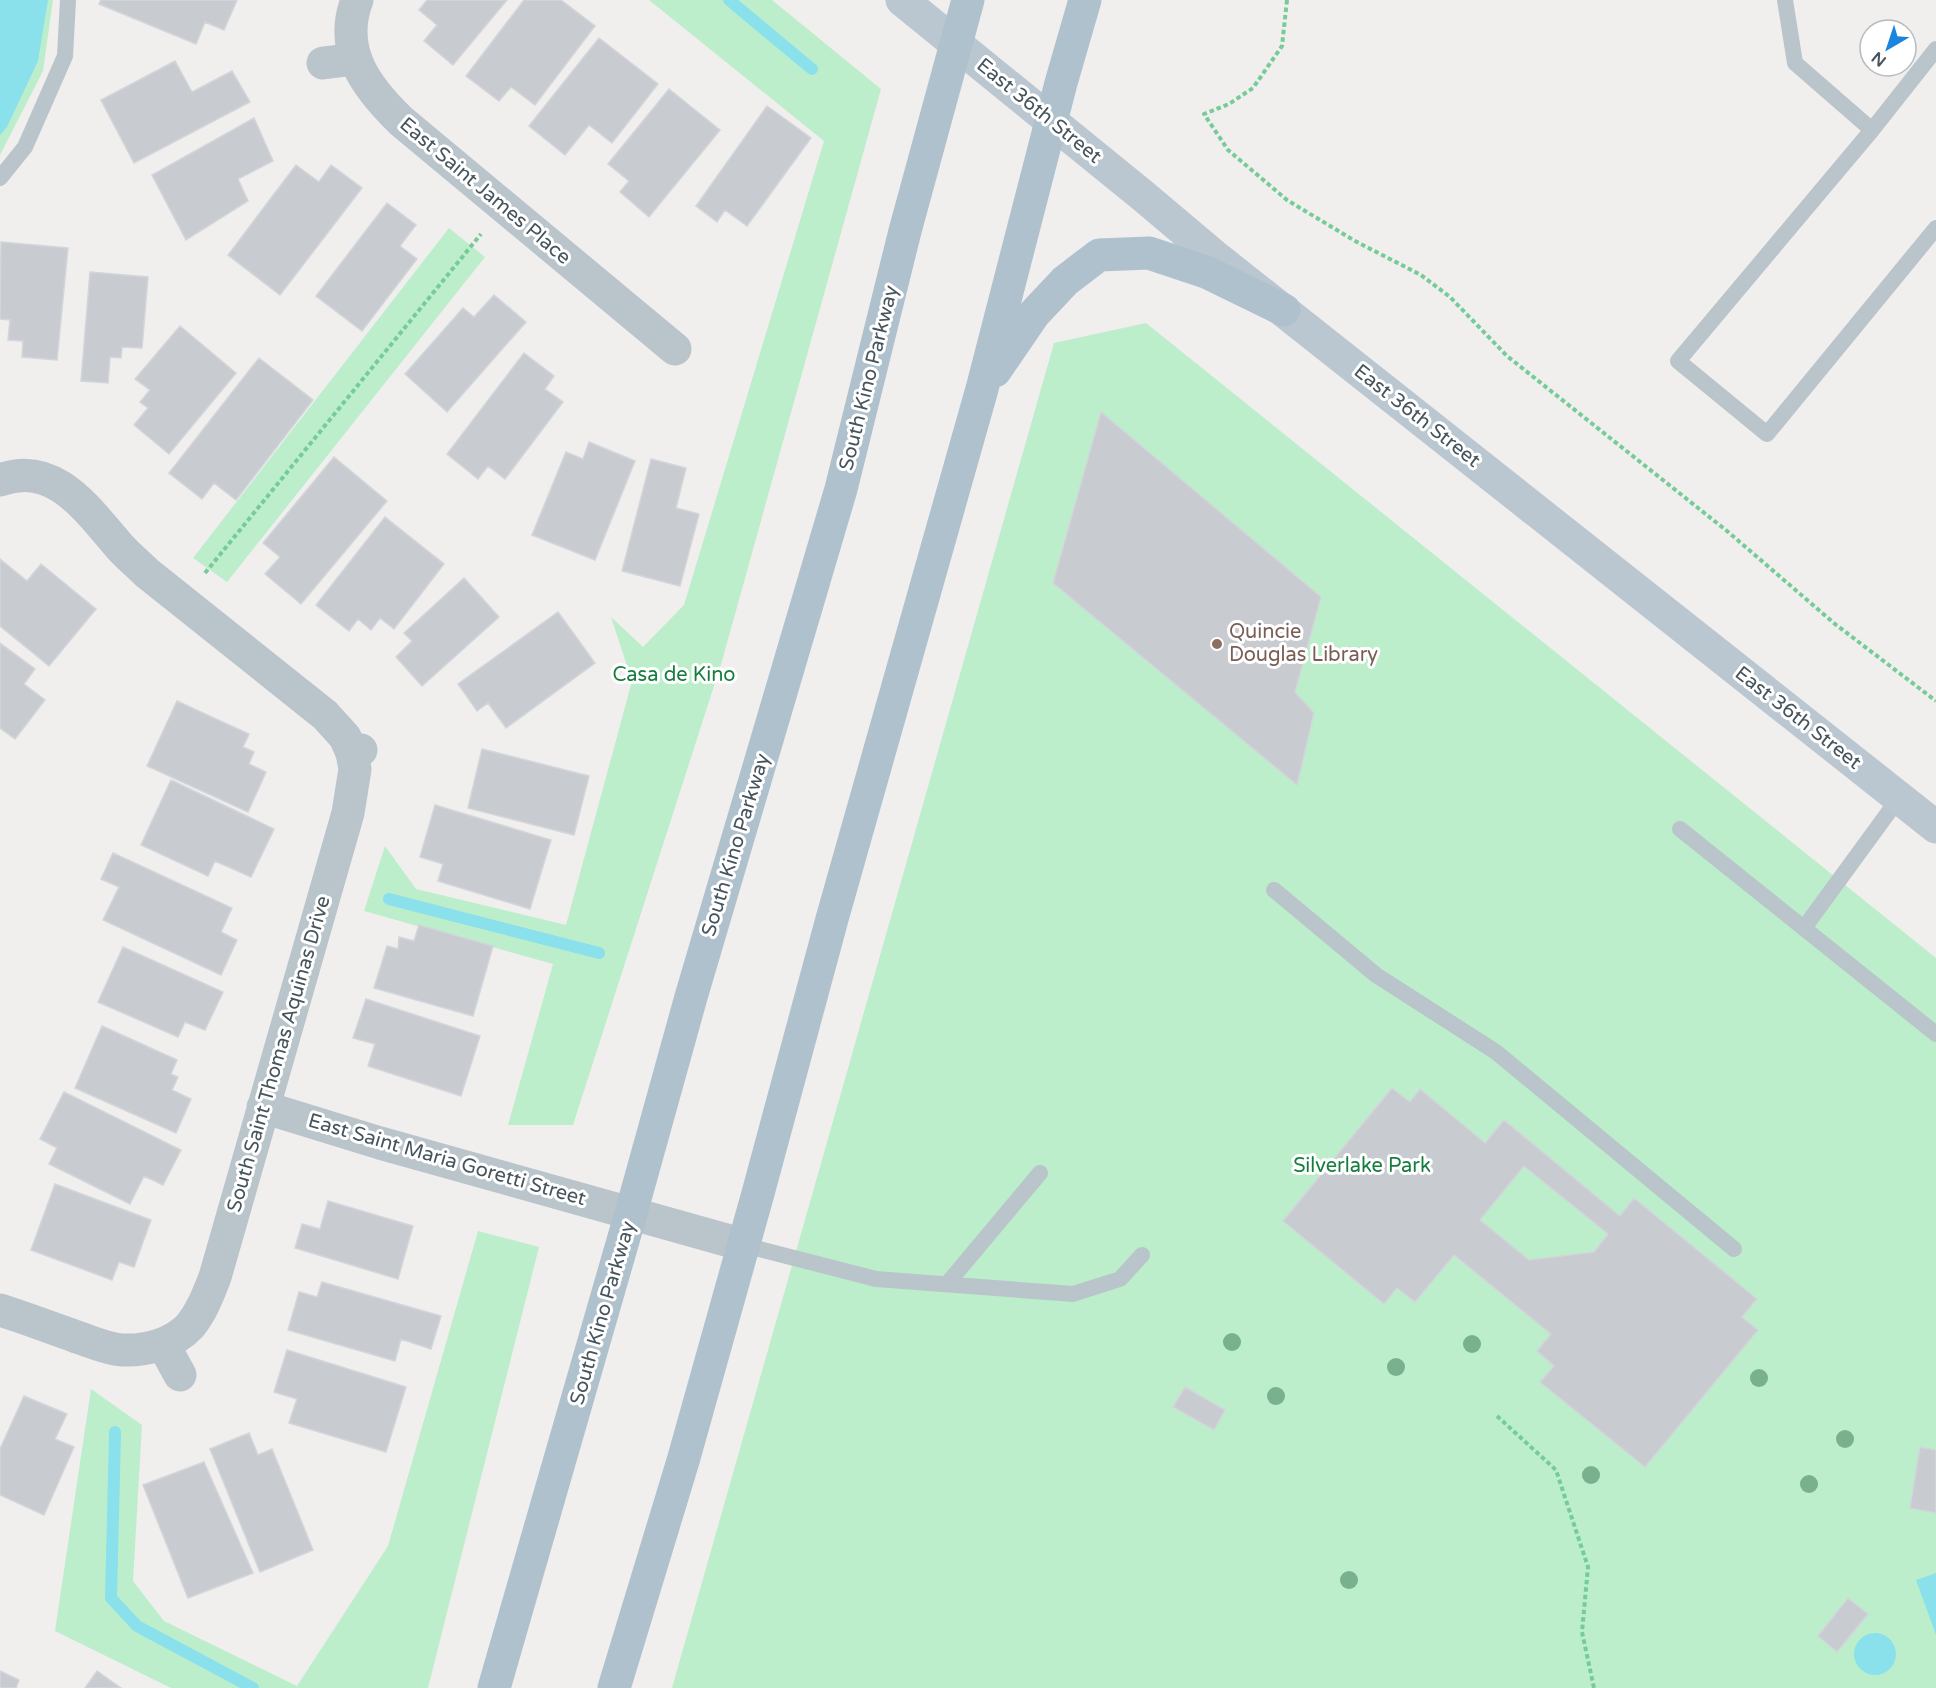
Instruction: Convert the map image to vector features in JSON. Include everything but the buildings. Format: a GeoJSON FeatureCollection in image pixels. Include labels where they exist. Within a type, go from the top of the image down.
{"type":"FeatureCollection","features":[{"type":"Feature","properties":{"kind":"main road","name":"East 36th Street"},"geometry":{"type":"LineString","coordinates":[[902,0],[1284,310],[1936,827]]}},
{"type":"Feature","properties":{"kind":"main road","name":"South Kino Parkway"},"geometry":{"type":"LineString","coordinates":[[494,1688],[632,1213],[694,986],[841,489],[905,231],[968,0]]}},
{"type":"Feature","properties":{"kind":"main road"},"geometry":{"type":"LineString","coordinates":[[614,1688],[683,1461],[744,1245],[831,919],[982,389],[1051,121],[1085,0]]}},
{"type":"Feature","properties":{"kind":"main road"},"geometry":{"type":"LineString","coordinates":[[982,389],[1034,314],[1065,281],[1099,255],[1149,253],[1206,272],[1284,310]]}},
{"type":"Feature","properties":{"kind":"street","name":"East Saint James Place"},"geometry":{"type":"LineString","coordinates":[[357,0],[351,14],[350,44],[358,67],[378,98],[401,121],[675,349]]}},
{"type":"Feature","properties":{"kind":"street"},"geometry":{"type":"LineString","coordinates":[[323,63],[355,58]]}},
{"type":"Feature","properties":{"kind":"street"},"geometry":{"type":"LineString","coordinates":[[0,480],[54,472],[61,486],[85,505],[121,548],[147,573],[182,601]]}},
{"type":"Feature","properties":{"kind":"street","name":"South Saint Thomas Aquinas Drive"},"geometry":{"type":"LineString","coordinates":[[162,1344],[174,1339],[189,1326],[203,1307],[215,1277],[348,813],[357,752],[325,715],[182,601]]}},
{"type":"Feature","properties":{"kind":"street","name":"East Saint Maria Goretti Street"},"geometry":{"type":"LineString","coordinates":[[263,1107],[380,1143],[744,1245]]}},
{"type":"Feature","properties":{"kind":"street"},"geometry":{"type":"LineString","coordinates":[[0,1310],[120,1350],[162,1344],[180,1375]]}},
{"type":"Feature","properties":{"kind":"lane"},"geometry":{"type":"LineString","coordinates":[[0,178],[26,147],[65,56],[68,0]]}},
{"type":"Feature","properties":{"kind":"lane"},"geometry":{"type":"LineString","coordinates":[[1785,0],[1794,63],[1872,130]]}},
{"type":"Feature","properties":{"kind":"lane"},"geometry":{"type":"LineString","coordinates":[[1936,49],[1872,130],[1678,361],[1767,434],[1936,228]]}},
{"type":"Feature","properties":{"kind":"lane"},"geometry":{"type":"LineString","coordinates":[[1804,928],[1899,798]]}},
{"type":"Feature","properties":{"kind":"lane"},"geometry":{"type":"LineString","coordinates":[[1680,829],[1936,1034]]}},
{"type":"Feature","properties":{"kind":"lane"},"geometry":{"type":"LineString","coordinates":[[1274,890],[1376,975],[1496,1052],[1734,1249]]}},
{"type":"Feature","properties":{"kind":"lane"},"geometry":{"type":"LineString","coordinates":[[947,1284],[1040,1173]]}},
{"type":"Feature","properties":{"kind":"lane"},"geometry":{"type":"LineString","coordinates":[[744,1245],[876,1280],[1073,1294],[1120,1280],[1142,1255]]}},
{"type":"Feature","properties":{"kind":"path"},"geometry":{"type":"LineString","coordinates":[[1287,0],[1282,46],[1253,88],[1229,104],[1204,114],[1228,150],[1287,200],[1354,241],[1421,275],[1450,297],[1507,356],[1727,531],[1835,624],[1936,701]]}},
{"type":"Feature","properties":{"kind":"path"},"geometry":{"type":"LineString","coordinates":[[182,601],[504,207]]}},
{"type":"Feature","properties":{"kind":"path"},"geometry":{"type":"LineString","coordinates":[[1497,1416],[1556,1470],[1588,1567],[1582,1632],[1594,1688]]}},
{"type":"Feature","properties":{"kind":"green space"},"geometry":{"type":"Polygon","coordinates":[[[0,0],[53,0],[43,71],[0,155],[0,0]]]}},
{"type":"Feature","properties":{"kind":"green space","name":"Casa de Kino"},"geometry":{"type":"Polygon","coordinates":[[[649,0],[772,0],[881,89],[722,661],[573,1125],[508,1125],[553,964],[364,911],[385,846],[416,889],[566,925],[632,681],[611,617],[643,647],[684,605],[824,141],[649,0]]]}},
{"type":"Feature","properties":{"kind":"green space"},"geometry":{"type":"Polygon","coordinates":[[[449,228],[485,257],[227,582],[193,558],[449,228]]]}},
{"type":"Feature","properties":{"kind":"green space","name":"Silverlake Park"},"geometry":{"type":"Polygon","coordinates":[[[1146,323],[1936,958],[1936,1688],[672,1688],[1054,343],[1146,323]]]}},
{"type":"Feature","properties":{"kind":"green space"},"geometry":{"type":"Polygon","coordinates":[[[478,1231],[539,1247],[428,1688],[171,1688],[55,1631],[91,1389],[142,1425],[133,1581],[164,1621],[297,1686],[388,1546],[478,1231]]]}},
{"type":"Feature","properties":{"kind":"water"},"geometry":{"type":"Polygon","coordinates":[[[0,0],[48,0],[38,61],[7,127],[0,135],[0,0]]]}},
{"type":"Feature","properties":{"kind":"water"},"geometry":{"type":"Polygon","coordinates":[[[1936,1573],[1936,1635],[1916,1580],[1936,1573]]]}},
{"type":"Feature","properties":{"kind":"water"},"geometry":{"type":"Polygon","coordinates":[[[1875,1633],[1883,1634],[1890,1639],[1895,1646],[1895,1662],[1890,1669],[1883,1674],[1875,1675],[1867,1674],[1860,1669],[1855,1662],[1854,1654],[1855,1646],[1860,1639],[1867,1634],[1875,1633]]]}},
{"type":"Feature","properties":{"kind":"waterway"},"geometry":{"type":"LineString","coordinates":[[729,0],[812,69]]}},
{"type":"Feature","properties":{"kind":"waterway"},"geometry":{"type":"LineString","coordinates":[[389,899],[599,953]]}},
{"type":"Feature","properties":{"kind":"waterway"},"geometry":{"type":"LineString","coordinates":[[115,1432],[111,1598],[137,1626],[253,1688]]}},
{"type":"Feature","properties":{"kind":"place","name":"Quincie Douglas Library"},"geometry":{"type":"Point","coordinates":[1217,644]}}]}
